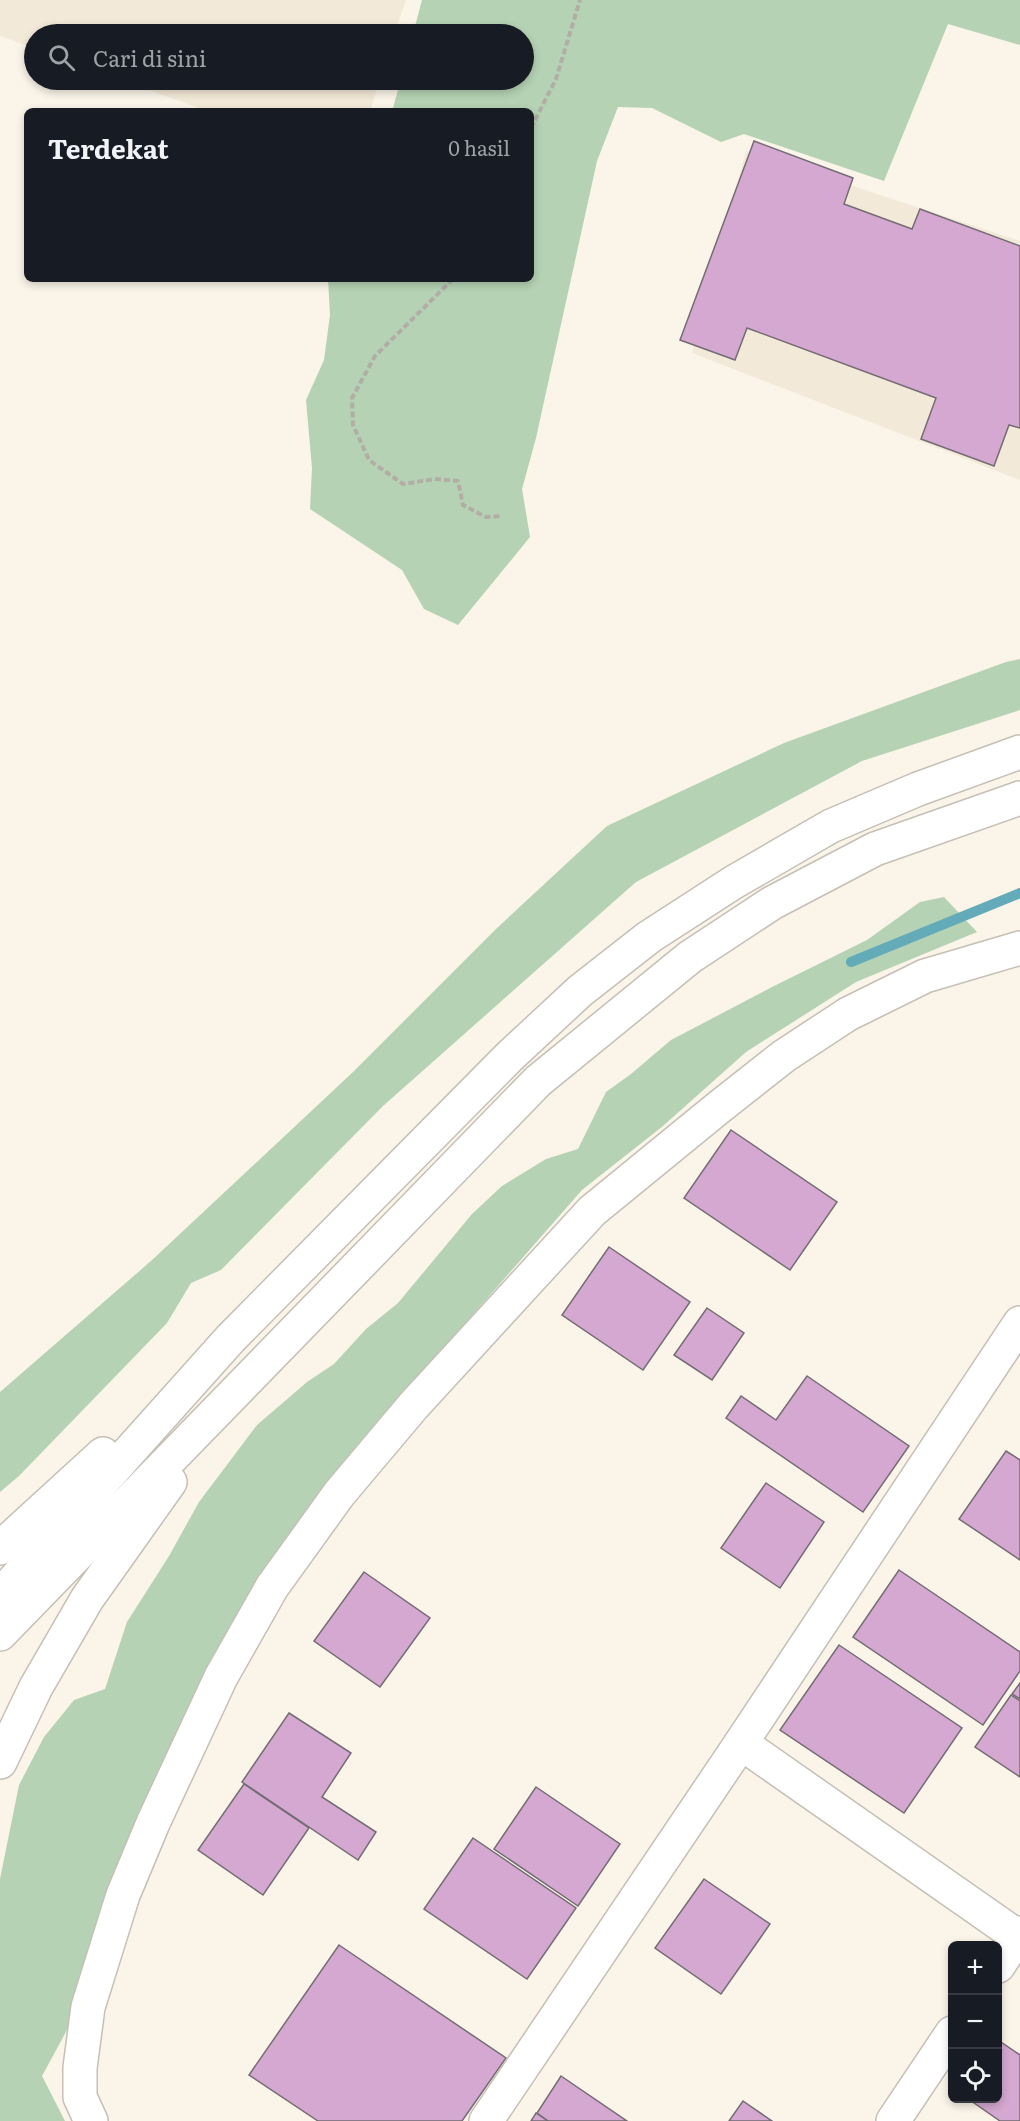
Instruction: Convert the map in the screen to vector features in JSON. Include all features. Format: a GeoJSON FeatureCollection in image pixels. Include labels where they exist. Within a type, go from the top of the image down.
{"type":"FeatureCollection","features":[{"type":"Feature","properties":{"kind":"main road"},"geometry":{"type":"LineString","coordinates":[[0,1596],[231,1338],[509,1057],[580,991],[649,937],[734,882],[831,826],[918,789],[1020,752]]}},
{"type":"Feature","properties":{"kind":"main road"},"geometry":{"type":"LineString","coordinates":[[0,1634],[538,1080],[690,957],[772,903],[875,849],[1020,798]]}},
{"type":"Feature","properties":{"kind":"main road"},"geometry":{"type":"LineString","coordinates":[[91,2121],[80,2097],[80,2068],[87,2017],[104,1952],[123,1895],[153,1823],[221,1677],[272,1587],[339,1494],[414,1405],[592,1211],[718,1108],[784,1056],[849,1014],[925,976],[1020,948]]}},
{"type":"Feature","properties":{"kind":"main road"},"geometry":{"type":"LineString","coordinates":[[486,2121],[1020,1323]]}},
{"type":"Feature","properties":{"kind":"main road"},"geometry":{"type":"LineString","coordinates":[[0,1548],[231,1338]]}},
{"type":"Feature","properties":{"kind":"main road"},"geometry":{"type":"LineString","coordinates":[[0,1762],[36,1687],[87,1599],[232,1395]]}},
{"type":"Feature","properties":{"kind":"main road"},"geometry":{"type":"LineString","coordinates":[[741,1743],[1019,1936],[1002,1960]]}},
{"type":"Feature","properties":{"kind":"main road"},"geometry":{"type":"LineString","coordinates":[[893,2121],[948,2038]]}},
{"type":"Feature","properties":{"kind":"path"},"geometry":{"type":"LineString","coordinates":[[534,122],[556,79],[580,0]]}},
{"type":"Feature","properties":{"kind":"path"},"geometry":{"type":"LineString","coordinates":[[450,282],[375,356],[352,398],[353,425],[369,460],[403,484],[435,479],[458,481],[463,505],[486,517],[502,516]]}},
{"type":"Feature","properties":{"kind":"shaded area"},"geometry":{"type":"Polygon","coordinates":[[[0,0],[406,0],[398,24],[24,24],[24,44],[0,36],[0,0]]]}},
{"type":"Feature","properties":{"kind":"shaded area"},"geometry":{"type":"Polygon","coordinates":[[[149,90],[377,90],[371,108],[199,108],[149,90]]]}},
{"type":"Feature","properties":{"kind":"shaded area"},"geometry":{"type":"Polygon","coordinates":[[[746,151],[1020,241],[1020,480],[692,353],[746,151]]]}},
{"type":"Feature","properties":{"kind":"green space"},"geometry":{"type":"Polygon","coordinates":[[[422,0],[1020,0],[1020,45],[948,24],[884,181],[744,134],[721,142],[652,108],[618,107],[597,161],[536,438],[522,489],[530,537],[458,625],[424,609],[402,570],[310,509],[312,468],[306,400],[324,360],[330,315],[328,282],[534,282],[534,108],[393,108],[398,90],[534,90],[534,24],[416,24],[422,0]]]}},
{"type":"Feature","properties":{"kind":"green space"},"geometry":{"type":"Polygon","coordinates":[[[1020,659],[1020,710],[862,761],[636,882],[383,1106],[221,1270],[191,1283],[167,1323],[19,1476],[0,1492],[0,1392],[151,1261],[353,1072],[496,929],[607,826],[784,743],[1006,662],[1020,659]]]}},
{"type":"Feature","properties":{"kind":"green space"},"geometry":{"type":"Polygon","coordinates":[[[944,897],[977,932],[856,982],[746,1052],[663,1126],[582,1190],[427,1367],[311,1507],[99,1924],[79,1977],[73,2019],[42,2076],[65,2121],[0,2121],[0,1879],[19,1785],[44,1737],[74,1700],[105,1689],[127,1622],[169,1556],[199,1502],[257,1425],[307,1382],[334,1364],[366,1329],[398,1303],[472,1214],[502,1186],[546,1159],[578,1149],[606,1092],[671,1040],[867,940],[920,902],[944,897]]]}},
{"type":"Feature","properties":{"kind":"building"},"geometry":{"type":"Polygon","coordinates":[[[754,141],[853,178],[844,204],[912,229],[920,209],[1020,246],[1020,428],[1009,425],[994,466],[921,439],[936,398],[747,328],[735,360],[680,340],[754,141]]]}},
{"type":"Feature","properties":{"kind":"building"},"geometry":{"type":"Polygon","coordinates":[[[731,1130],[837,1202],[790,1270],[684,1198],[731,1130]]]}},
{"type":"Feature","properties":{"kind":"building"},"geometry":{"type":"Polygon","coordinates":[[[609,1247],[690,1302],[643,1370],[562,1315],[609,1247]]]}},
{"type":"Feature","properties":{"kind":"building"},"geometry":{"type":"Polygon","coordinates":[[[707,1308],[744,1333],[712,1380],[674,1355],[707,1308]]]}},
{"type":"Feature","properties":{"kind":"building"},"geometry":{"type":"Polygon","coordinates":[[[807,1376],[909,1446],[863,1512],[726,1418],[741,1396],[776,1420],[807,1376]]]}},
{"type":"Feature","properties":{"kind":"building"},"geometry":{"type":"Polygon","coordinates":[[[1006,1451],[1020,1460],[1020,1560],[959,1519],[1006,1451]]]}},
{"type":"Feature","properties":{"kind":"building"},"geometry":{"type":"Polygon","coordinates":[[[766,1483],[824,1522],[780,1588],[721,1548],[766,1483]]]}},
{"type":"Feature","properties":{"kind":"building"},"geometry":{"type":"Polygon","coordinates":[[[899,1570],[1020,1652],[1020,1671],[983,1725],[853,1637],[899,1570]]]}},
{"type":"Feature","properties":{"kind":"building"},"geometry":{"type":"Polygon","coordinates":[[[364,1572],[430,1618],[380,1687],[314,1641],[364,1572]]]}},
{"type":"Feature","properties":{"kind":"building"},"geometry":{"type":"Polygon","coordinates":[[[839,1645],[962,1728],[904,1813],[780,1730],[839,1645]]]}},
{"type":"Feature","properties":{"kind":"building"},"geometry":{"type":"Polygon","coordinates":[[[1020,1683],[1020,1699],[1012,1694],[1020,1683]]]}},
{"type":"Feature","properties":{"kind":"building"},"geometry":{"type":"Polygon","coordinates":[[[1011,1695],[1020,1701],[1020,1777],[975,1747],[1011,1695]]]}},
{"type":"Feature","properties":{"kind":"building"},"geometry":{"type":"Polygon","coordinates":[[[289,1713],[351,1753],[322,1797],[376,1832],[358,1860],[242,1782],[289,1713]]]}},
{"type":"Feature","properties":{"kind":"building"},"geometry":{"type":"Polygon","coordinates":[[[244,1784],[309,1828],[263,1895],[198,1850],[244,1784]]]}},
{"type":"Feature","properties":{"kind":"building"},"geometry":{"type":"Polygon","coordinates":[[[536,1787],[620,1844],[578,1906],[494,1849],[536,1787]]]}},
{"type":"Feature","properties":{"kind":"building"},"geometry":{"type":"Polygon","coordinates":[[[473,1838],[576,1908],[527,1979],[424,1909],[473,1838]]]}},
{"type":"Feature","properties":{"kind":"building"},"geometry":{"type":"Polygon","coordinates":[[[704,1879],[770,1924],[721,1994],[655,1948],[704,1879]]]}},
{"type":"Feature","properties":{"kind":"building"},"geometry":{"type":"Polygon","coordinates":[[[339,1945],[506,2058],[462,2121],[318,2121],[249,2075],[339,1945]]]}},
{"type":"Feature","properties":{"kind":"building"},"geometry":{"type":"Polygon","coordinates":[[[1002,2043],[1020,2055],[1020,2121],[1000,2121],[974,2103],[1002,2103],[1002,2043]]]}},
{"type":"Feature","properties":{"kind":"building"},"geometry":{"type":"Polygon","coordinates":[[[561,2076],[627,2121],[548,2121],[537,2113],[561,2076]]]}},
{"type":"Feature","properties":{"kind":"building"},"geometry":{"type":"Polygon","coordinates":[[[743,2101],[772,2121],[729,2121],[743,2101]]]}},
{"type":"Feature","properties":{"kind":"building"},"geometry":{"type":"Polygon","coordinates":[[[536,2113],[548,2121],[531,2121],[536,2113]]]}},
{"type":"Feature","properties":{"kind":"waterway"},"geometry":{"type":"LineString","coordinates":[[851,962],[1020,893]]}}]}
